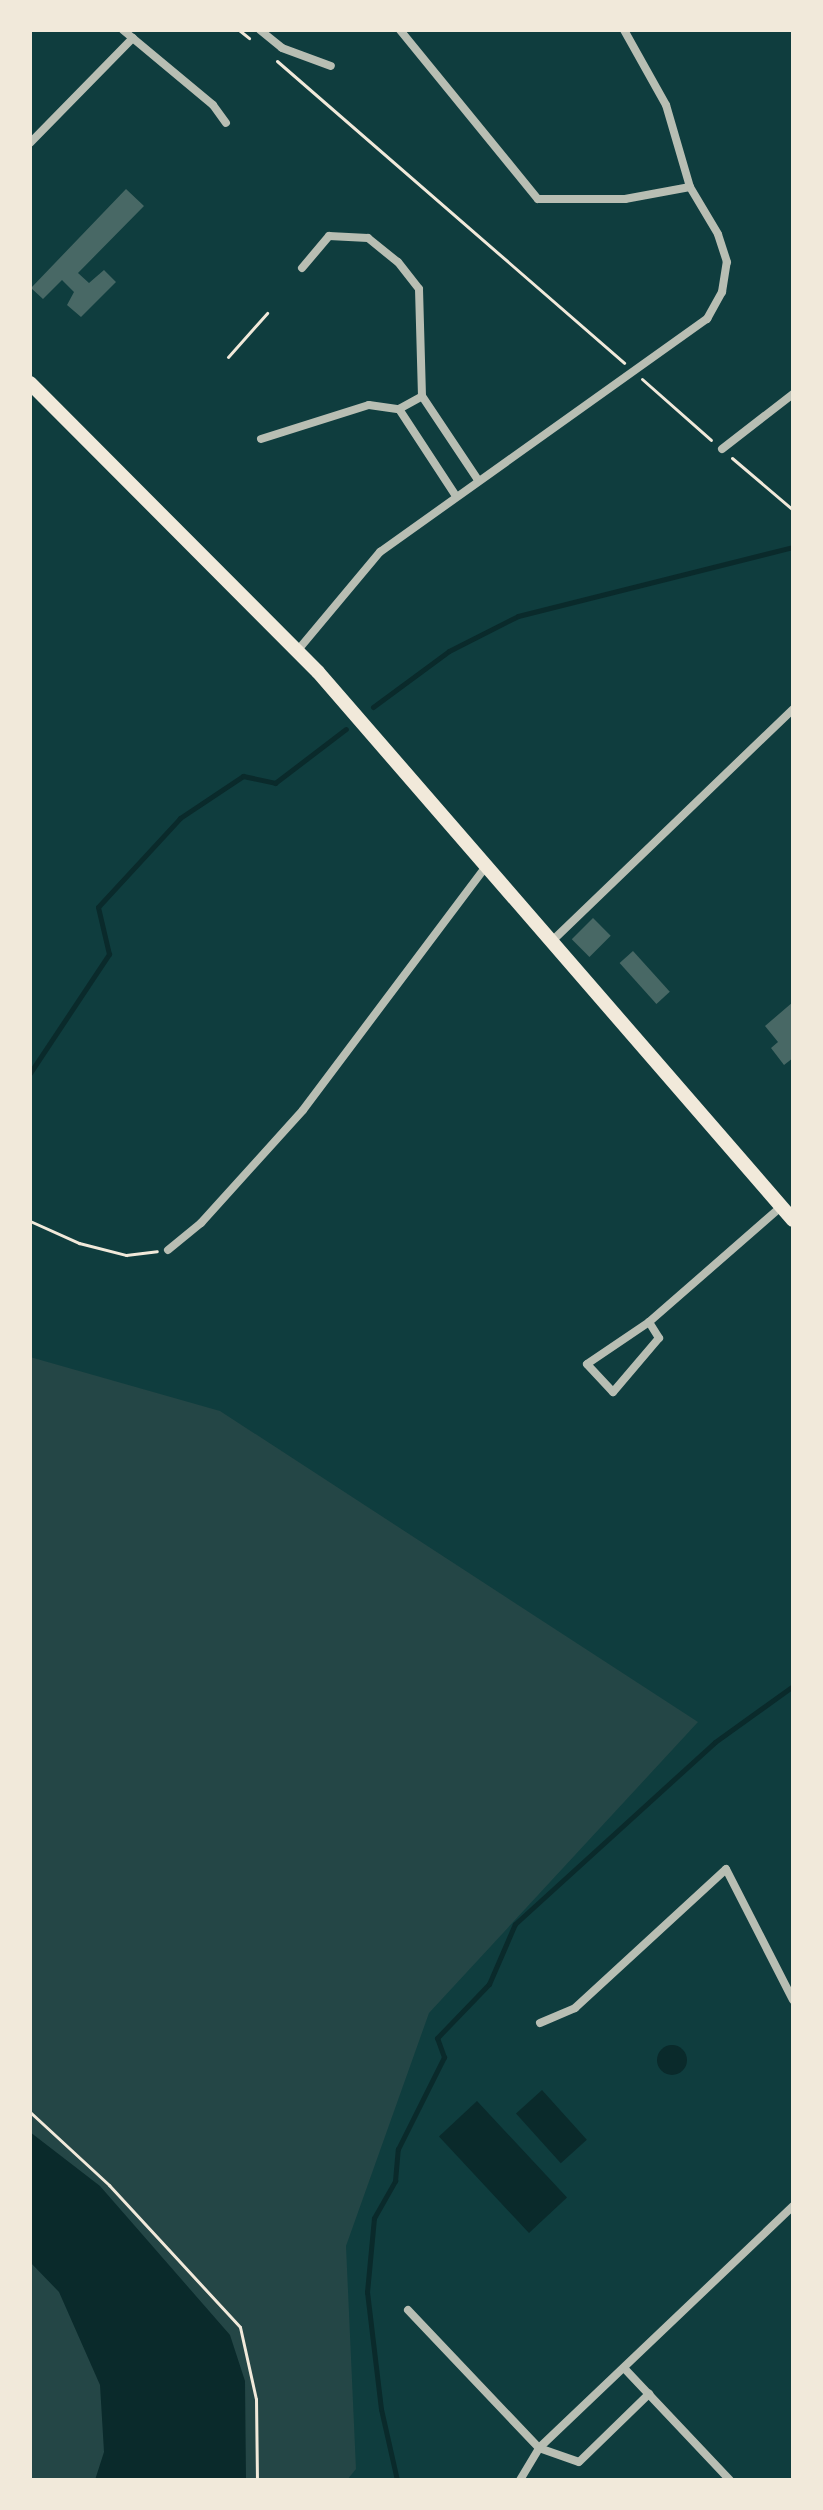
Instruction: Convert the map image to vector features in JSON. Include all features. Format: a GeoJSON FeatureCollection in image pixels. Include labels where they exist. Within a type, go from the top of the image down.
{"type":"FeatureCollection","features":[{"type":"Feature","properties":{"kind":"main road"},"geometry":{"type":"LineString","coordinates":[[30,383],[298,650],[793,1220]]}},
{"type":"Feature","properties":{"kind":"street"},"geometry":{"type":"LineString","coordinates":[[123,30],[213,105],[226,123]]}},
{"type":"Feature","properties":{"kind":"street"},"geometry":{"type":"LineString","coordinates":[[260,30],[282,48],[331,66]]}},
{"type":"Feature","properties":{"kind":"street"},"geometry":{"type":"LineString","coordinates":[[400,30],[538,199],[625,199],[690,187]]}},
{"type":"Feature","properties":{"kind":"street"},"geometry":{"type":"LineString","coordinates":[[298,650],[380,552],[707,319],[722,292],[727,262],[718,234],[690,187],[666,105],[624,30]]}},
{"type":"Feature","properties":{"kind":"street"},"geometry":{"type":"LineString","coordinates":[[30,143],[133,38]]}},
{"type":"Feature","properties":{"kind":"street"},"geometry":{"type":"LineString","coordinates":[[302,268],[329,236],[368,238],[398,262],[419,289],[422,396],[478,480]]}},
{"type":"Feature","properties":{"kind":"street"},"geometry":{"type":"LineString","coordinates":[[722,449],[793,394]]}},
{"type":"Feature","properties":{"kind":"street"},"geometry":{"type":"LineString","coordinates":[[261,439],[369,405],[399,409],[422,396]]}},
{"type":"Feature","properties":{"kind":"street"},"geometry":{"type":"LineString","coordinates":[[399,409],[456,496]]}},
{"type":"Feature","properties":{"kind":"street"},"geometry":{"type":"LineString","coordinates":[[551,942],[793,709]]}},
{"type":"Feature","properties":{"kind":"street"},"geometry":{"type":"LineString","coordinates":[[168,1250],[201,1223],[303,1110],[487,864]]}},
{"type":"Feature","properties":{"kind":"street"},"geometry":{"type":"LineString","coordinates":[[649,1322],[659,1338],[613,1392],[587,1364],[649,1322],[782,1206]]}},
{"type":"Feature","properties":{"kind":"street"},"geometry":{"type":"LineString","coordinates":[[540,2023],[575,2008],[726,1869],[793,2000]]}},
{"type":"Feature","properties":{"kind":"street"},"geometry":{"type":"LineString","coordinates":[[520,2480],[539,2448],[793,2206]]}},
{"type":"Feature","properties":{"kind":"street"},"geometry":{"type":"LineString","coordinates":[[408,2310],[539,2448],[579,2462],[649,2394]]}},
{"type":"Feature","properties":{"kind":"street"},"geometry":{"type":"LineString","coordinates":[[624,2368],[730,2480]]}},
{"type":"Feature","properties":{"kind":"path"},"geometry":{"type":"LineString","coordinates":[[239,30],[260,47]]}},
{"type":"Feature","properties":{"kind":"path"},"geometry":{"type":"LineString","coordinates":[[270,56],[793,510]]}},
{"type":"Feature","properties":{"kind":"path"},"geometry":{"type":"LineString","coordinates":[[228,357],[267,313]]}},
{"type":"Feature","properties":{"kind":"path"},"geometry":{"type":"LineString","coordinates":[[30,1221],[79,1243],[126,1255],[168,1250]]}},
{"type":"Feature","properties":{"kind":"path"},"geometry":{"type":"LineString","coordinates":[[30,2112],[109,2185],[240,2327],[256,2399],[257,2480]]}},
{"type":"Feature","properties":{"kind":"shaded area"},"geometry":{"type":"Polygon","coordinates":[[[30,1357],[220,1411],[698,1722],[429,2013],[346,2246],[356,2469],[347,2480],[30,2480],[30,1357]]]}},
{"type":"Feature","properties":{"kind":"shaded area"},"geometry":{"type":"Polygon","coordinates":[[[672,2045],[683,2049],[687,2060],[683,2071],[672,2075],[661,2071],[657,2060],[661,2049],[672,2045]]]}},
{"type":"Feature","properties":{"kind":"shaded area"},"geometry":{"type":"Polygon","coordinates":[[[542,2090],[587,2140],[561,2163],[516,2113],[542,2090]]]}},
{"type":"Feature","properties":{"kind":"shaded area"},"geometry":{"type":"Polygon","coordinates":[[[477,2101],[567,2198],[529,2233],[439,2136],[477,2101]]]}},
{"type":"Feature","properties":{"kind":"shaded area"},"geometry":{"type":"Polygon","coordinates":[[[30,2132],[100,2186],[230,2335],[245,2381],[246,2480],[95,2480],[104,2452],[100,2385],[59,2292],[30,2262],[30,2132]]]}},
{"type":"Feature","properties":{"kind":"building"},"geometry":{"type":"Polygon","coordinates":[[[126,189],[144,206],[78,273],[89,283],[104,270],[116,282],[81,317],[67,305],[74,292],[62,280],[43,299],[31,288],[126,189]]]}},
{"type":"Feature","properties":{"kind":"building"},"geometry":{"type":"Polygon","coordinates":[[[593,918],[611,936],[589,957],[572,939],[593,918]]]}},
{"type":"Feature","properties":{"kind":"building"},"geometry":{"type":"Polygon","coordinates":[[[633,951],[670,992],[656,1004],[620,963],[633,951]]]}},
{"type":"Feature","properties":{"kind":"building"},"geometry":{"type":"Polygon","coordinates":[[[793,1002],[793,1058],[784,1065],[771,1048],[778,1042],[765,1026],[793,1002]]]}},
{"type":"Feature","properties":{"kind":"waterway"},"geometry":{"type":"LineString","coordinates":[[373,707],[449,651],[518,616],[793,547]]}},
{"type":"Feature","properties":{"kind":"waterway"},"geometry":{"type":"LineString","coordinates":[[30,1073],[109,954],[98,907],[180,818],[243,776],[275,783],[346,729]]}},
{"type":"Feature","properties":{"kind":"waterway"},"geometry":{"type":"LineString","coordinates":[[397,2480],[381,2409],[367,2292],[374,2218],[395,2181],[398,2149],[444,2057],[437,2038],[489,1984],[515,1924],[715,1742],[793,1686]]}}]}
